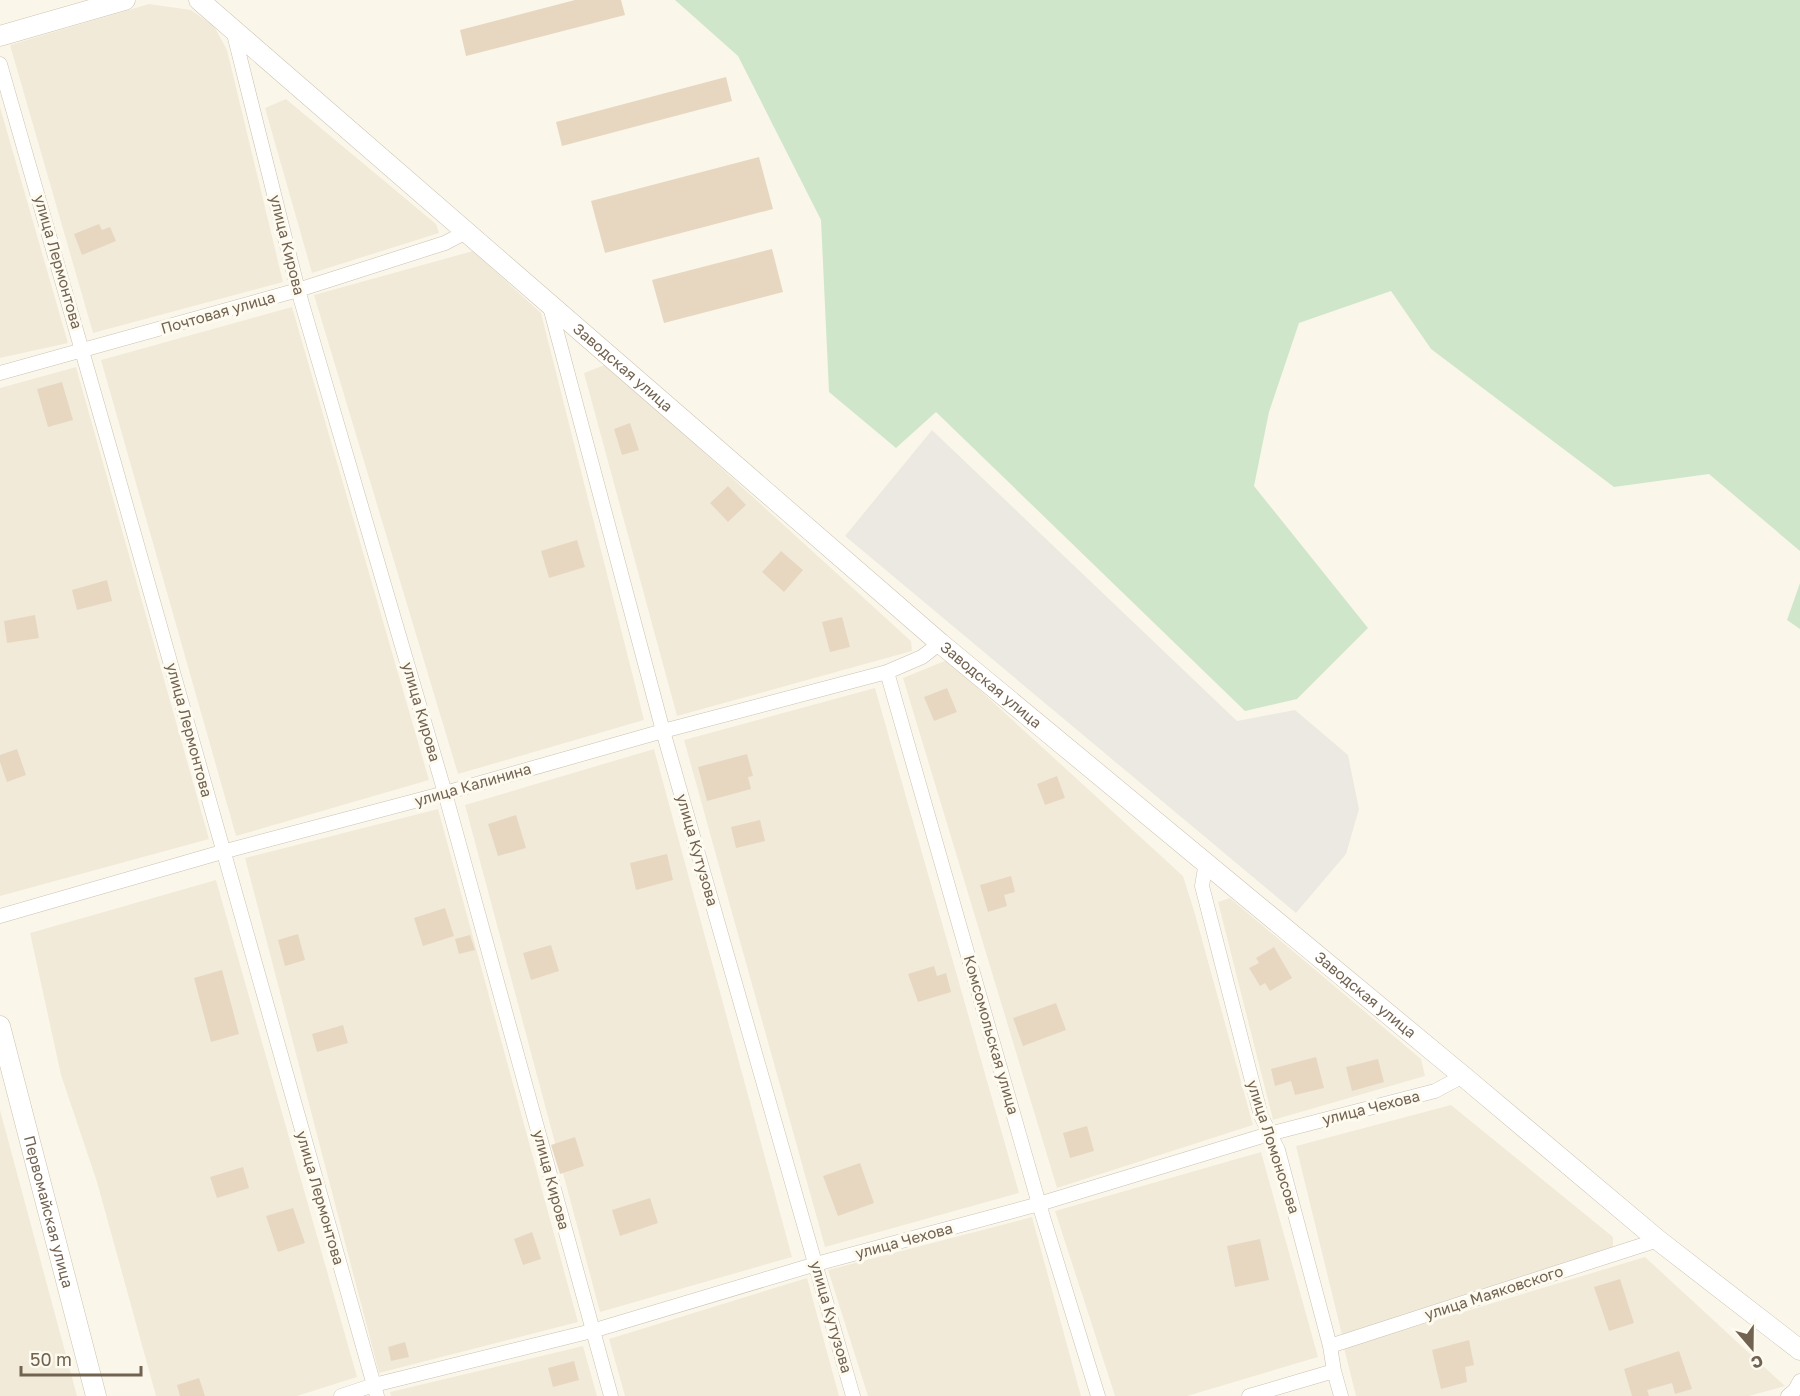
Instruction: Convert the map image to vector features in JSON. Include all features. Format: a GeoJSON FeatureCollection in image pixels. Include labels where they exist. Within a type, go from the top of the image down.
{"type":"FeatureCollection","features":[{"type":"Feature","properties":{"kind":"street"},"geometry":{"type":"LineString","coordinates":[[0,36],[125,0]]}},
{"type":"Feature","properties":{"kind":"street","name":"Заводская улица"},"geometry":{"type":"LineString","coordinates":[[199,0],[940,643],[1464,1076],[1658,1240],[1800,1350]]}},
{"type":"Feature","properties":{"kind":"street","name":"улица Кирова"},"geometry":{"type":"LineString","coordinates":[[232,28],[298,290],[445,793],[611,1396]]}},
{"type":"Feature","properties":{"kind":"street","name":"улица Лермонтова"},"geometry":{"type":"LineString","coordinates":[[0,64],[84,351],[222,852],[375,1391]]}},
{"type":"Feature","properties":{"kind":"street","name":"Почтовая улица"},"geometry":{"type":"LineString","coordinates":[[0,373],[298,290],[445,243],[466,232]]}},
{"type":"Feature","properties":{"kind":"street","name":"улица Кутузова"},"geometry":{"type":"LineString","coordinates":[[548,302],[663,731],[853,1396]]}},
{"type":"Feature","properties":{"kind":"street","name":"улица Калинина"},"geometry":{"type":"LineString","coordinates":[[0,916],[222,852],[887,672],[922,657],[940,643]]}},
{"type":"Feature","properties":{"kind":"street","name":"Комсомольская улица"},"geometry":{"type":"LineString","coordinates":[[887,672],[1039,1204],[1098,1396]]}},
{"type":"Feature","properties":{"kind":"street","name":"улица Ломоносова"},"geometry":{"type":"LineString","coordinates":[[1206,862],[1202,886],[1261,1116],[1278,1150],[1341,1396]]}},
{"type":"Feature","properties":{"kind":"street","name":"Первомайская улица"},"geometry":{"type":"LineString","coordinates":[[0,1026],[96,1396]]}},
{"type":"Feature","properties":{"kind":"street","name":"улица Чехова"},"geometry":{"type":"LineString","coordinates":[[341,1396],[375,1391],[592,1331],[816,1264],[1039,1204],[1269,1134],[1435,1091],[1464,1076]]}},
{"type":"Feature","properties":{"kind":"street","name":"улица Маяковского"},"geometry":{"type":"LineString","coordinates":[[1330,1346],[1658,1240]]}},
{"type":"Feature","properties":{"kind":"street"},"geometry":{"type":"LineString","coordinates":[[1248,1396],[1334,1371]]}},
{"type":"Feature","properties":{"kind":"street"},"geometry":{"type":"LineString","coordinates":[[1788,1396],[1800,1381]]}},
{"type":"Feature","properties":{"kind":"shaded area"},"geometry":{"type":"Polygon","coordinates":[[[149,4],[191,10],[214,26],[227,50],[283,282],[93,333],[10,45],[149,4]]]}},
{"type":"Feature","properties":{"kind":"shaded area"},"geometry":{"type":"Polygon","coordinates":[[[286,99],[436,224],[439,233],[312,273],[265,108],[286,99]]]}},
{"type":"Feature","properties":{"kind":"shaded area"},"geometry":{"type":"Polygon","coordinates":[[[0,107],[68,343],[0,358],[0,107]]]}},
{"type":"Feature","properties":{"kind":"shaded area"},"geometry":{"type":"Polygon","coordinates":[[[473,251],[541,313],[644,720],[458,774],[314,295],[473,251]]]}},
{"type":"Feature","properties":{"kind":"shaded area"},"geometry":{"type":"Polygon","coordinates":[[[292,307],[429,780],[236,836],[101,360],[292,307]]]}},
{"type":"Feature","properties":{"kind":"shaded area"},"geometry":{"type":"Polygon","coordinates":[[[607,364],[911,641],[912,651],[677,716],[584,373],[607,364]]]}},
{"type":"Feature","properties":{"kind":"shaded area"},"geometry":{"type":"Polygon","coordinates":[[[76,367],[209,839],[0,896],[0,388],[76,367]]]}},
{"type":"Feature","properties":{"kind":"shaded area"},"geometry":{"type":"Polygon","coordinates":[[[932,430],[1237,721],[1295,710],[1348,755],[1359,809],[1346,854],[1296,913],[845,536],[932,430]]]}},
{"type":"Feature","properties":{"kind":"shaded area"},"geometry":{"type":"Polygon","coordinates":[[[947,660],[1183,876],[1253,1125],[1057,1188],[903,678],[947,660]]]}},
{"type":"Feature","properties":{"kind":"shaded area"},"geometry":{"type":"Polygon","coordinates":[[[875,688],[1019,1193],[825,1247],[684,740],[875,688]]]}},
{"type":"Feature","properties":{"kind":"shaded area"},"geometry":{"type":"Polygon","coordinates":[[[654,749],[792,1257],[600,1312],[465,805],[654,749]]]}},
{"type":"Feature","properties":{"kind":"shaded area"},"geometry":{"type":"Polygon","coordinates":[[[438,809],[578,1322],[379,1373],[245,858],[438,809]]]}},
{"type":"Feature","properties":{"kind":"shaded area"},"geometry":{"type":"Polygon","coordinates":[[[216,880],[357,1377],[297,1396],[156,1396],[97,1182],[61,1075],[30,933],[216,880]]]}},
{"type":"Feature","properties":{"kind":"shaded area"},"geometry":{"type":"Polygon","coordinates":[[[1230,898],[1421,1059],[1425,1076],[1273,1120],[1218,902],[1230,898]]]}},
{"type":"Feature","properties":{"kind":"shaded area"},"geometry":{"type":"Polygon","coordinates":[[[1451,1105],[1613,1237],[1613,1247],[1342,1335],[1296,1146],[1451,1105]]]}},
{"type":"Feature","properties":{"kind":"shaded area"},"geometry":{"type":"Polygon","coordinates":[[[0,1110],[77,1396],[0,1396],[0,1110]]]}},
{"type":"Feature","properties":{"kind":"shaded area"},"geometry":{"type":"Polygon","coordinates":[[[1261,1152],[1318,1357],[1187,1396],[1115,1396],[1055,1211],[1261,1152]]]}},
{"type":"Feature","properties":{"kind":"shaded area"},"geometry":{"type":"Polygon","coordinates":[[[1032,1217],[1081,1396],[868,1396],[828,1270],[1032,1217]]]}},
{"type":"Feature","properties":{"kind":"shaded area"},"geometry":{"type":"Polygon","coordinates":[[[1645,1257],[1785,1386],[1749,1396],[1356,1396],[1344,1348],[1645,1257]]]}},
{"type":"Feature","properties":{"kind":"shaded area"},"geometry":{"type":"Polygon","coordinates":[[[807,1278],[839,1396],[625,1396],[609,1339],[807,1278]]]}},
{"type":"Feature","properties":{"kind":"shaded area"},"geometry":{"type":"Polygon","coordinates":[[[583,1346],[597,1396],[391,1396],[390,1392],[583,1346]]]}},
{"type":"Feature","properties":{"kind":"green space"},"geometry":{"type":"Polygon","coordinates":[[[675,0],[1800,0],[1800,551],[1709,474],[1614,487],[1431,349],[1391,291],[1299,323],[1269,412],[1254,486],[1368,628],[1297,699],[1245,711],[936,412],[896,448],[829,392],[821,220],[738,56],[675,0]]]}},
{"type":"Feature","properties":{"kind":"green space"},"geometry":{"type":"Polygon","coordinates":[[[1800,583],[1800,629],[1787,620],[1800,583]]]}},
{"type":"Feature","properties":{"kind":"building"},"geometry":{"type":"Polygon","coordinates":[[[575,0],[621,0],[625,15],[466,56],[460,30],[575,0]]]}},
{"type":"Feature","properties":{"kind":"building"},"geometry":{"type":"Polygon","coordinates":[[[726,77],[732,101],[562,146],[556,122],[726,77]]]}},
{"type":"Feature","properties":{"kind":"building"},"geometry":{"type":"Polygon","coordinates":[[[759,157],[773,209],[605,253],[591,201],[759,157]]]}},
{"type":"Feature","properties":{"kind":"building"},"geometry":{"type":"Polygon","coordinates":[[[99,224],[102,230],[110,227],[116,241],[82,255],[74,234],[99,224]]]}},
{"type":"Feature","properties":{"kind":"building"},"geometry":{"type":"Polygon","coordinates":[[[772,249],[783,292],[664,323],[652,280],[772,249]]]}},
{"type":"Feature","properties":{"kind":"building"},"geometry":{"type":"Polygon","coordinates":[[[62,382],[73,420],[48,427],[37,389],[62,382]]]}},
{"type":"Feature","properties":{"kind":"building"},"geometry":{"type":"Polygon","coordinates":[[[630,423],[639,450],[622,455],[614,429],[630,423]]]}},
{"type":"Feature","properties":{"kind":"building"},"geometry":{"type":"Polygon","coordinates":[[[728,486],[746,505],[728,522],[710,503],[728,486]]]}},
{"type":"Feature","properties":{"kind":"building"},"geometry":{"type":"Polygon","coordinates":[[[577,540],[585,567],[549,578],[541,551],[577,540]]]}},
{"type":"Feature","properties":{"kind":"building"},"geometry":{"type":"Polygon","coordinates":[[[781,551],[803,570],[784,592],[762,572],[781,551]]]}},
{"type":"Feature","properties":{"kind":"building"},"geometry":{"type":"Polygon","coordinates":[[[107,580],[112,601],[77,610],[72,590],[107,580]]]}},
{"type":"Feature","properties":{"kind":"building"},"geometry":{"type":"Polygon","coordinates":[[[35,615],[39,638],[7,643],[4,621],[35,615]]]}},
{"type":"Feature","properties":{"kind":"building"},"geometry":{"type":"Polygon","coordinates":[[[842,617],[850,647],[830,652],[822,622],[842,617]]]}},
{"type":"Feature","properties":{"kind":"building"},"geometry":{"type":"Polygon","coordinates":[[[947,688],[957,712],[934,721],[924,697],[947,688]]]}},
{"type":"Feature","properties":{"kind":"building"},"geometry":{"type":"Polygon","coordinates":[[[17,749],[26,775],[7,782],[0,755],[17,749]]]}},
{"type":"Feature","properties":{"kind":"building"},"geometry":{"type":"Polygon","coordinates":[[[747,754],[753,776],[748,777],[751,789],[707,801],[698,767],[747,754]]]}},
{"type":"Feature","properties":{"kind":"building"},"geometry":{"type":"Polygon","coordinates":[[[1057,776],[1065,798],[1045,805],[1037,784],[1057,776]]]}},
{"type":"Feature","properties":{"kind":"building"},"geometry":{"type":"Polygon","coordinates":[[[516,815],[526,848],[498,856],[488,824],[516,815]]]}},
{"type":"Feature","properties":{"kind":"building"},"geometry":{"type":"Polygon","coordinates":[[[760,820],[765,841],[736,848],[731,827],[760,820]]]}},
{"type":"Feature","properties":{"kind":"building"},"geometry":{"type":"Polygon","coordinates":[[[667,854],[673,880],[636,890],[630,863],[667,854]]]}},
{"type":"Feature","properties":{"kind":"building"},"geometry":{"type":"Polygon","coordinates":[[[1011,876],[1015,892],[1004,895],[1007,906],[988,912],[980,885],[1011,876]]]}},
{"type":"Feature","properties":{"kind":"building"},"geometry":{"type":"Polygon","coordinates":[[[445,908],[454,936],[423,946],[414,918],[445,908]]]}},
{"type":"Feature","properties":{"kind":"building"},"geometry":{"type":"Polygon","coordinates":[[[298,934],[305,960],[285,966],[278,940],[298,934]]]}},
{"type":"Feature","properties":{"kind":"building"},"geometry":{"type":"Polygon","coordinates":[[[470,935],[475,950],[459,954],[455,939],[470,935]]]}},
{"type":"Feature","properties":{"kind":"building"},"geometry":{"type":"Polygon","coordinates":[[[551,945],[559,971],[531,980],[523,953],[551,945]]]}},
{"type":"Feature","properties":{"kind":"building"},"geometry":{"type":"Polygon","coordinates":[[[1274,947],[1292,978],[1270,991],[1265,983],[1260,986],[1249,968],[1259,963],[1256,958],[1274,947]]]}},
{"type":"Feature","properties":{"kind":"building"},"geometry":{"type":"Polygon","coordinates":[[[934,966],[937,976],[946,973],[951,992],[918,1002],[908,974],[934,966]]]}},
{"type":"Feature","properties":{"kind":"building"},"geometry":{"type":"Polygon","coordinates":[[[222,970],[239,1034],[211,1042],[194,978],[222,970]]]}},
{"type":"Feature","properties":{"kind":"building"},"geometry":{"type":"Polygon","coordinates":[[[1056,1003],[1066,1030],[1023,1046],[1013,1018],[1056,1003]]]}},
{"type":"Feature","properties":{"kind":"building"},"geometry":{"type":"Polygon","coordinates":[[[343,1025],[348,1043],[317,1052],[312,1034],[343,1025]]]}},
{"type":"Feature","properties":{"kind":"building"},"geometry":{"type":"Polygon","coordinates":[[[1316,1057],[1324,1088],[1295,1095],[1291,1081],[1275,1086],[1271,1069],[1316,1057]]]}},
{"type":"Feature","properties":{"kind":"building"},"geometry":{"type":"Polygon","coordinates":[[[1378,1059],[1384,1082],[1352,1091],[1346,1067],[1378,1059]]]}},
{"type":"Feature","properties":{"kind":"building"},"geometry":{"type":"Polygon","coordinates":[[[1087,1126],[1094,1151],[1070,1158],[1063,1133],[1087,1126]]]}},
{"type":"Feature","properties":{"kind":"building"},"geometry":{"type":"Polygon","coordinates":[[[575,1137],[584,1166],[560,1174],[551,1145],[575,1137]]]}},
{"type":"Feature","properties":{"kind":"building"},"geometry":{"type":"Polygon","coordinates":[[[860,1163],[874,1203],[838,1216],[823,1176],[860,1163]]]}},
{"type":"Feature","properties":{"kind":"building"},"geometry":{"type":"Polygon","coordinates":[[[243,1167],[249,1188],[217,1198],[210,1177],[243,1167]]]}},
{"type":"Feature","properties":{"kind":"building"},"geometry":{"type":"Polygon","coordinates":[[[650,1198],[658,1223],[620,1236],[612,1210],[650,1198]]]}},
{"type":"Feature","properties":{"kind":"building"},"geometry":{"type":"Polygon","coordinates":[[[293,1208],[305,1243],[278,1252],[266,1216],[293,1208]]]}},
{"type":"Feature","properties":{"kind":"building"},"geometry":{"type":"Polygon","coordinates":[[[532,1232],[541,1259],[523,1265],[514,1239],[532,1232]]]}},
{"type":"Feature","properties":{"kind":"building"},"geometry":{"type":"Polygon","coordinates":[[[1260,1239],[1269,1280],[1235,1287],[1227,1246],[1260,1239]]]}},
{"type":"Feature","properties":{"kind":"building"},"geometry":{"type":"Polygon","coordinates":[[[1620,1279],[1634,1323],[1609,1331],[1594,1287],[1620,1279]]]}},
{"type":"Feature","properties":{"kind":"building"},"geometry":{"type":"Polygon","coordinates":[[[1469,1340],[1474,1365],[1465,1367],[1467,1382],[1441,1389],[1432,1350],[1469,1340]]]}},
{"type":"Feature","properties":{"kind":"building"},"geometry":{"type":"Polygon","coordinates":[[[405,1342],[409,1357],[391,1361],[388,1347],[405,1342]]]}},
{"type":"Feature","properties":{"kind":"building"},"geometry":{"type":"Polygon","coordinates":[[[1679,1351],[1692,1389],[1675,1394],[1672,1383],[1647,1390],[1649,1396],[1632,1396],[1624,1369],[1679,1351]]]}},
{"type":"Feature","properties":{"kind":"building"},"geometry":{"type":"Polygon","coordinates":[[[574,1361],[579,1380],[553,1387],[548,1368],[574,1361]]]}},
{"type":"Feature","properties":{"kind":"building"},"geometry":{"type":"Polygon","coordinates":[[[199,1378],[205,1396],[180,1396],[177,1385],[199,1378]]]}}]}
